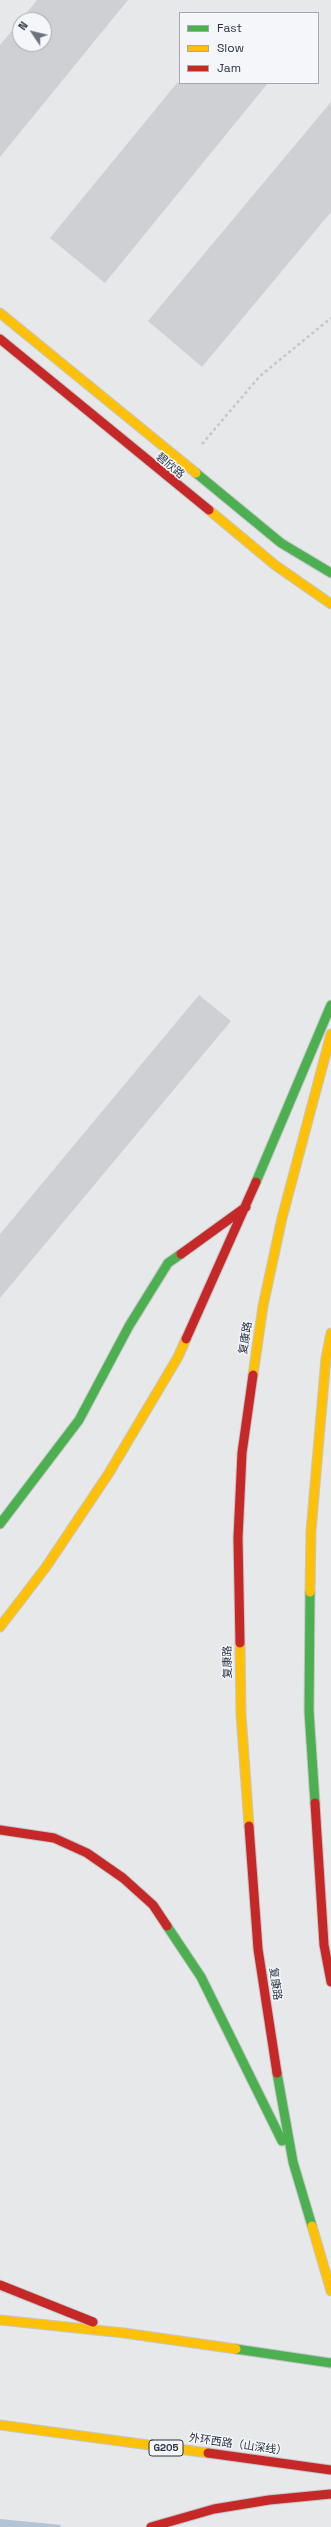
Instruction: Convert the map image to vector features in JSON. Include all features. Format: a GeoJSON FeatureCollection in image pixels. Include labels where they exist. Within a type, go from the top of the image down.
{"type":"FeatureCollection","features":[{"type":"Feature","properties":{"kind":"main road","name":"碧欣路"},"geometry":{"type":"LineString","coordinates":[[0,313],[281,543],[331,573]]}},
{"type":"Feature","properties":{"kind":"main road","name":"碧欣路"},"geometry":{"type":"LineString","coordinates":[[0,339],[275,566],[331,604]]}},
{"type":"Feature","properties":{"kind":"main road"},"geometry":{"type":"LineString","coordinates":[[318,566],[331,567]]}},
{"type":"Feature","properties":{"kind":"main road"},"geometry":{"type":"LineString","coordinates":[[0,1627],[46,1567],[108,1473],[178,1357],[246,1207],[331,1005]]}},
{"type":"Feature","properties":{"kind":"main road","name":"复康路"},"geometry":{"type":"LineString","coordinates":[[331,1034],[282,1218],[263,1306],[242,1454],[238,1538],[242,1714],[258,1949],[270,2036],[293,2162],[331,2291]]}},
{"type":"Feature","properties":{"kind":"main road"},"geometry":{"type":"LineString","coordinates":[[0,1524],[79,1420],[129,1326],[168,1263],[246,1207]]}},
{"type":"Feature","properties":{"kind":"main road"},"geometry":{"type":"LineString","coordinates":[[331,1332],[326,1358],[311,1531],[310,1672],[310,1719],[324,1945],[331,1982]]}},
{"type":"Feature","properties":{"kind":"main road"},"geometry":{"type":"LineString","coordinates":[[0,1830],[54,1838],[87,1853],[123,1878],[153,1905],[201,1977],[293,2162]]}},
{"type":"Feature","properties":{"kind":"main road"},"geometry":{"type":"LineString","coordinates":[[0,2285],[50,2306],[124,2333]]}},
{"type":"Feature","properties":{"kind":"main road"},"geometry":{"type":"LineString","coordinates":[[0,2320],[124,2333],[331,2363]]}},
{"type":"Feature","properties":{"kind":"main road","name":"外环西路（山深线）"},"geometry":{"type":"LineString","coordinates":[[0,2425],[331,2470]]}},
{"type":"Feature","properties":{"kind":"main road"},"geometry":{"type":"LineString","coordinates":[[151,2527],[214,2509],[269,2500],[331,2494]]}},
{"type":"Feature","properties":{"kind":"path"},"geometry":{"type":"LineString","coordinates":[[185,465],[260,376],[331,318]]}},
{"type":"Feature","properties":{"kind":"water"},"geometry":{"type":"Polygon","coordinates":[[[0,2519],[61,2525],[60,2527],[0,2527],[0,2519]]]}},
{"type":"Feature","properties":{"kind":"building"},"geometry":{"type":"Polygon","coordinates":[[[37,0],[128,0],[0,157],[0,45],[12,31],[12,52],[52,52],[52,12],[27,12],[37,0]]]}},
{"type":"Feature","properties":{"kind":"building"},"geometry":{"type":"Polygon","coordinates":[[[177,83],[267,84],[105,283],[50,238],[177,83]]]}},
{"type":"Feature","properties":{"kind":"building"},"geometry":{"type":"Polygon","coordinates":[[[331,102],[331,212],[202,367],[148,321],[331,102]]]}},
{"type":"Feature","properties":{"kind":"building"},"geometry":{"type":"Polygon","coordinates":[[[199,995],[231,1021],[0,1298],[0,1234],[199,995]]]}},
{"type":"Feature","properties":{"kind":"traffic: fast"},"geometry":{"type":"LineString","coordinates":[[196,473],[281,543],[331,573]]}},
{"type":"Feature","properties":{"kind":"traffic: fast"},"geometry":{"type":"LineString","coordinates":[[256,1182],[331,1005]]}},
{"type":"Feature","properties":{"kind":"traffic: fast"},"geometry":{"type":"LineString","coordinates":[[0,1524],[79,1420],[129,1326],[168,1263],[181,1254]]}},
{"type":"Feature","properties":{"kind":"traffic: fast"},"geometry":{"type":"LineString","coordinates":[[310,1592],[309,1711],[315,1803]]}},
{"type":"Feature","properties":{"kind":"traffic: fast"},"geometry":{"type":"LineString","coordinates":[[167,1926],[201,1977],[282,2141]]}},
{"type":"Feature","properties":{"kind":"traffic: fast"},"geometry":{"type":"LineString","coordinates":[[277,2073],[293,2162],[312,2226]]}},
{"type":"Feature","properties":{"kind":"traffic: fast"},"geometry":{"type":"LineString","coordinates":[[236,2349],[331,2363]]}},
{"type":"Feature","properties":{"kind":"traffic: slow"},"geometry":{"type":"LineString","coordinates":[[0,313],[196,473]]}},
{"type":"Feature","properties":{"kind":"traffic: slow"},"geometry":{"type":"LineString","coordinates":[[209,510],[275,565],[331,604]]}},
{"type":"Feature","properties":{"kind":"traffic: slow"},"geometry":{"type":"LineString","coordinates":[[253,1375],[263,1306],[282,1218],[331,1034]]}},
{"type":"Feature","properties":{"kind":"traffic: slow"},"geometry":{"type":"LineString","coordinates":[[310,1592],[311,1531],[326,1358],[331,1333]]}},
{"type":"Feature","properties":{"kind":"traffic: slow"},"geometry":{"type":"LineString","coordinates":[[0,1627],[46,1567],[109,1473],[178,1357],[186,1339]]}},
{"type":"Feature","properties":{"kind":"traffic: slow"},"geometry":{"type":"LineString","coordinates":[[240,1643],[241,1714],[249,1826]]}},
{"type":"Feature","properties":{"kind":"traffic: slow"},"geometry":{"type":"LineString","coordinates":[[312,2226],[331,2291]]}},
{"type":"Feature","properties":{"kind":"traffic: slow"},"geometry":{"type":"LineString","coordinates":[[0,2320],[124,2333],[236,2349]]}},
{"type":"Feature","properties":{"kind":"traffic: slow"},"geometry":{"type":"LineString","coordinates":[[0,2425],[208,2453]]}},
{"type":"Feature","properties":{"kind":"traffic: jam"},"geometry":{"type":"LineString","coordinates":[[0,339],[209,510]]}},
{"type":"Feature","properties":{"kind":"traffic: jam"},"geometry":{"type":"LineString","coordinates":[[186,1339],[256,1182]]}},
{"type":"Feature","properties":{"kind":"traffic: jam"},"geometry":{"type":"LineString","coordinates":[[181,1254],[246,1207]]}},
{"type":"Feature","properties":{"kind":"traffic: jam"},"geometry":{"type":"LineString","coordinates":[[240,1643],[238,1538],[242,1453],[253,1375]]}},
{"type":"Feature","properties":{"kind":"traffic: jam"},"geometry":{"type":"LineString","coordinates":[[315,1803],[324,1945],[331,1982]]}},
{"type":"Feature","properties":{"kind":"traffic: jam"},"geometry":{"type":"LineString","coordinates":[[249,1826],[258,1949],[277,2073]]}},
{"type":"Feature","properties":{"kind":"traffic: jam"},"geometry":{"type":"LineString","coordinates":[[0,1830],[54,1838],[87,1853],[123,1878],[153,1905],[167,1926]]}},
{"type":"Feature","properties":{"kind":"traffic: jam"},"geometry":{"type":"LineString","coordinates":[[0,2285],[93,2322]]}},
{"type":"Feature","properties":{"kind":"traffic: jam"},"geometry":{"type":"LineString","coordinates":[[208,2453],[331,2470]]}},
{"type":"Feature","properties":{"kind":"traffic: jam"},"geometry":{"type":"LineString","coordinates":[[151,2527],[214,2509],[269,2500],[331,2494]]}}]}
